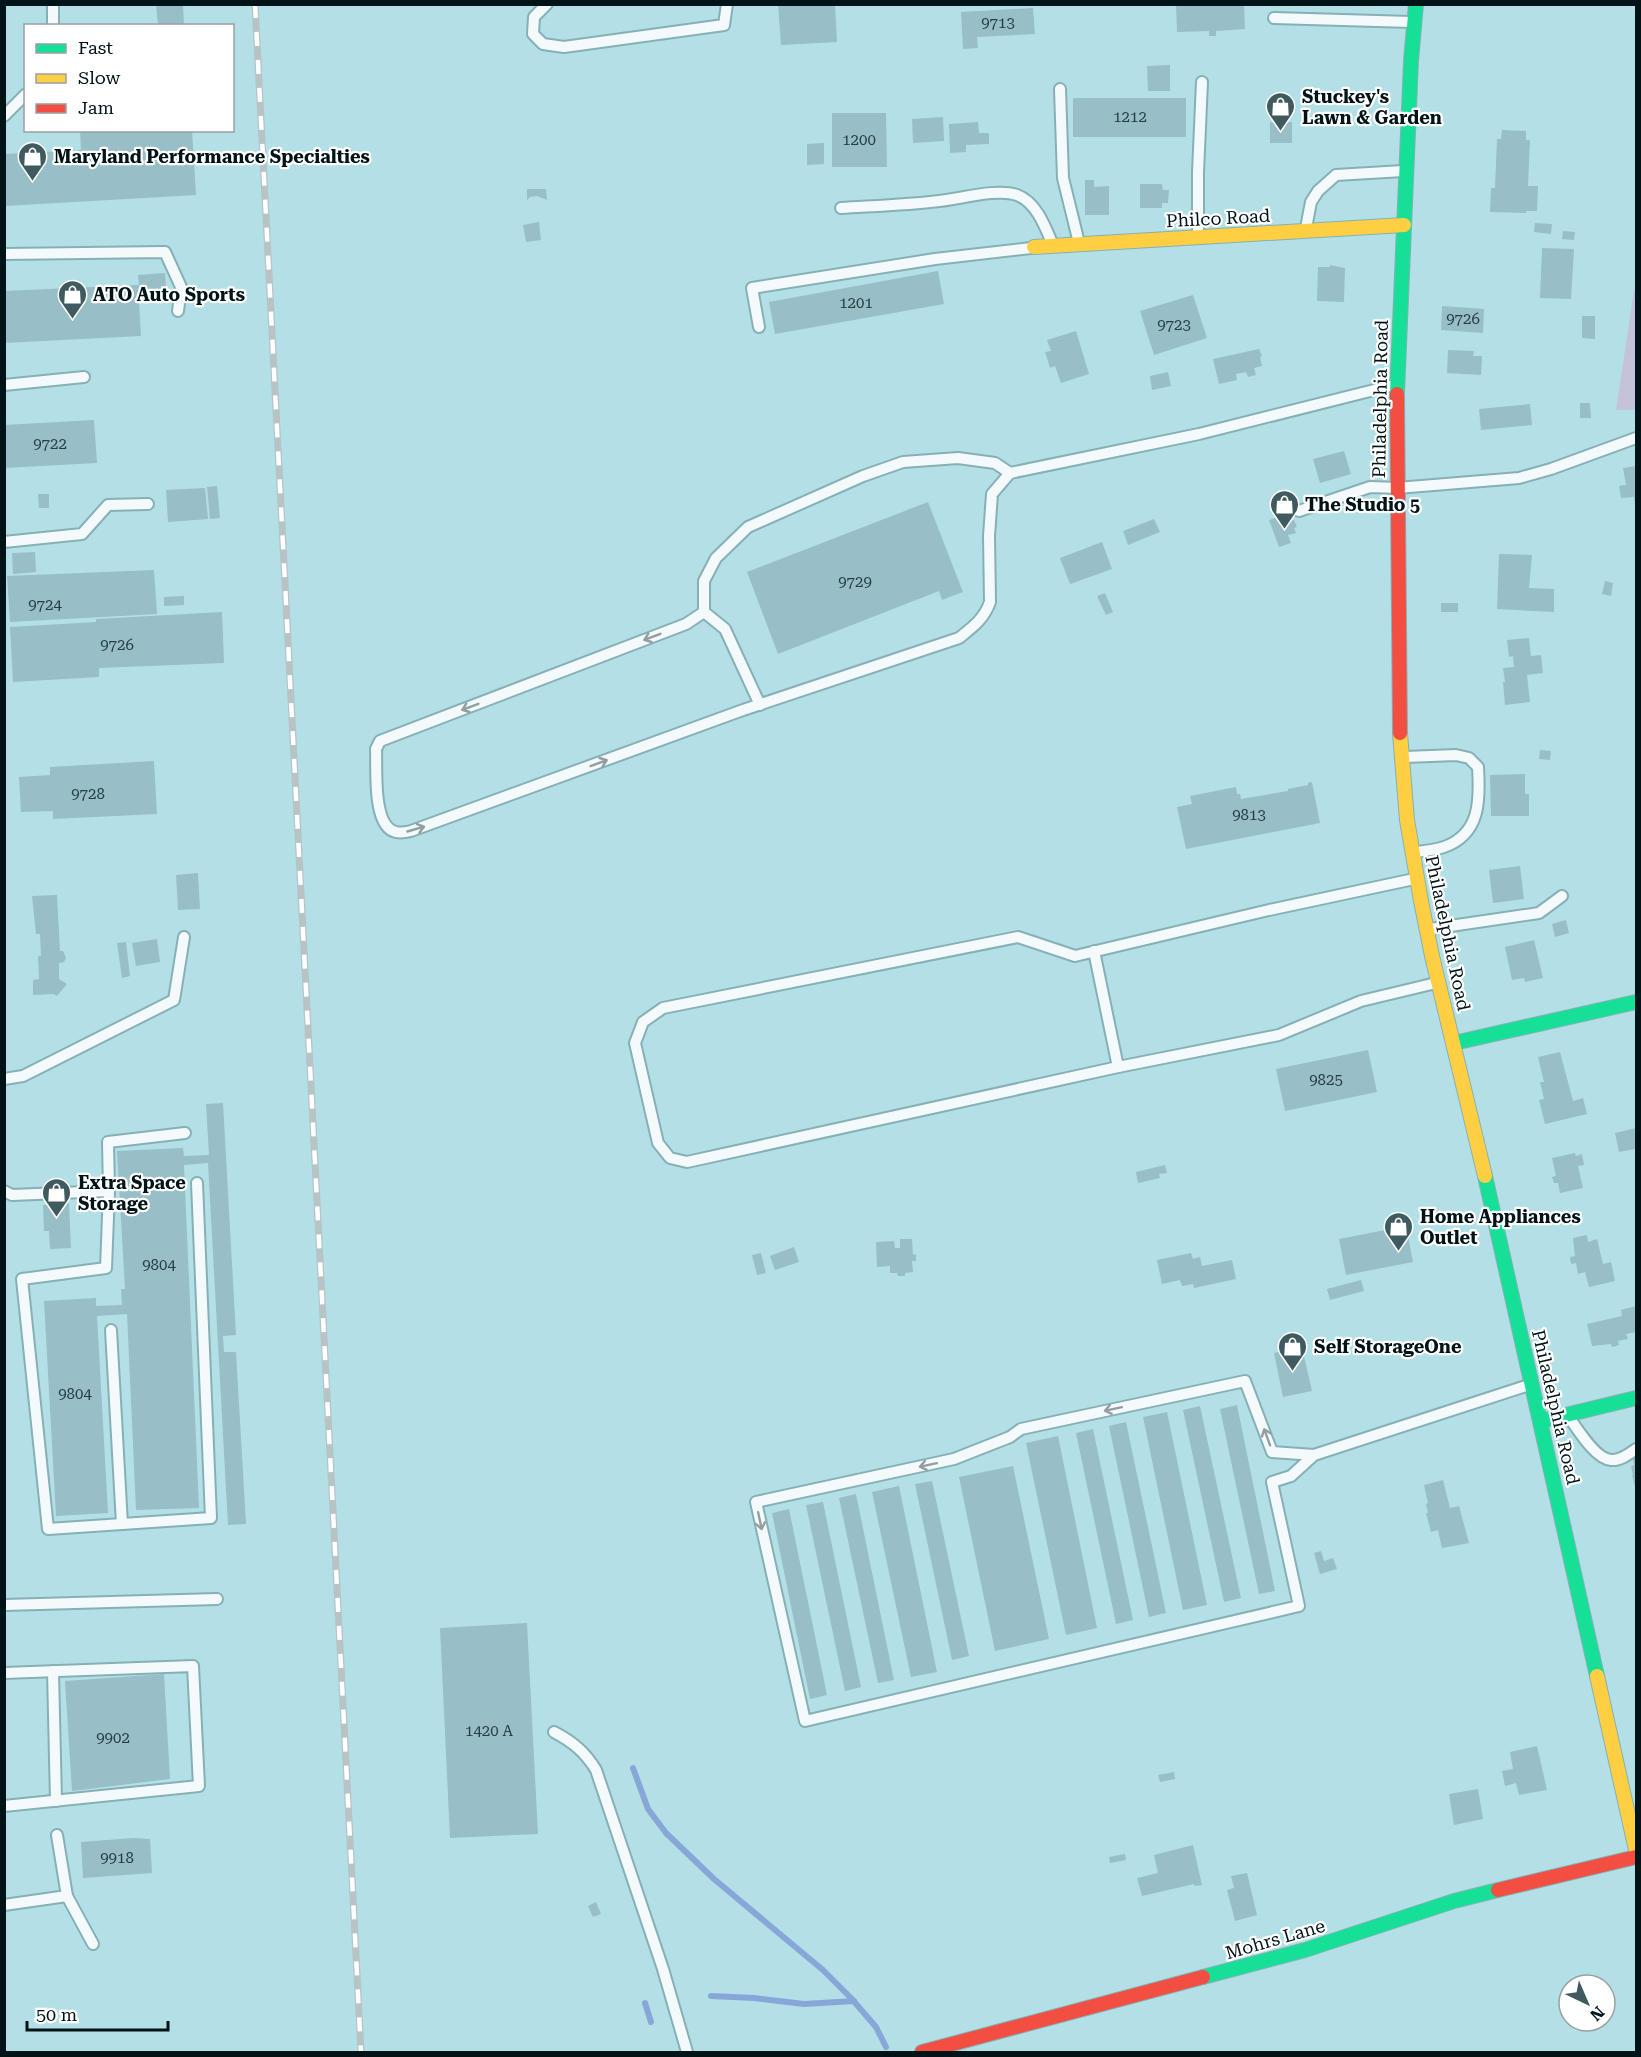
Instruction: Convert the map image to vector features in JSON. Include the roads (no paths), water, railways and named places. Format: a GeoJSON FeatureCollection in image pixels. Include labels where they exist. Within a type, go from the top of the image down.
{"type":"FeatureCollection","features":[{"type":"Feature","properties":{"kind":"main road","name":"Philadelphia Road"},"geometry":{"type":"LineString","coordinates":[[1416,4],[1397,385],[1399,706],[1407,820],[1426,930],[1541,1421],[1636,1850]]}},
{"type":"Feature","properties":{"kind":"main road","name":"Philco Road"},"geometry":{"type":"LineString","coordinates":[[1034,247],[1404,225]]}},
{"type":"Feature","properties":{"kind":"main road"},"geometry":{"type":"LineString","coordinates":[[1454,1043],[1636,1002]]}},
{"type":"Feature","properties":{"kind":"main road"},"geometry":{"type":"LineString","coordinates":[[1541,1421],[1636,1398]]}},
{"type":"Feature","properties":{"kind":"main road","name":"Mohrs Lane"},"geometry":{"type":"LineString","coordinates":[[922,2052],[1305,1950],[1454,1902],[1636,1857]]}},
{"type":"Feature","properties":{"kind":"lane"},"geometry":{"type":"LineString","coordinates":[[53,4],[53,24]]}},
{"type":"Feature","properties":{"kind":"lane"},"geometry":{"type":"LineString","coordinates":[[547,4],[534,17],[533,33],[543,44],[564,47],[724,25],[727,4]]}},
{"type":"Feature","properties":{"kind":"lane"},"geometry":{"type":"LineString","coordinates":[[1274,18],[1414,22]]}},
{"type":"Feature","properties":{"kind":"lane"},"geometry":{"type":"LineString","coordinates":[[1198,237],[1202,82]]}},
{"type":"Feature","properties":{"kind":"lane"},"geometry":{"type":"LineString","coordinates":[[1060,89],[1063,178],[1080,244]]}},
{"type":"Feature","properties":{"kind":"lane"},"geometry":{"type":"LineString","coordinates":[[4,116],[24,96]]}},
{"type":"Feature","properties":{"kind":"lane"},"geometry":{"type":"LineString","coordinates":[[1305,231],[1311,202],[1318,191],[1336,175],[1407,171]]}},
{"type":"Feature","properties":{"kind":"lane"},"geometry":{"type":"LineString","coordinates":[[841,208],[936,202],[998,193],[1018,195],[1032,206],[1044,223],[1053,246]]}},
{"type":"Feature","properties":{"kind":"lane"},"geometry":{"type":"LineString","coordinates":[[759,327],[752,288],[935,259],[1034,247]]}},
{"type":"Feature","properties":{"kind":"lane"},"geometry":{"type":"LineString","coordinates":[[4,254],[165,252],[181,287],[178,311]]}},
{"type":"Feature","properties":{"kind":"lane"},"geometry":{"type":"LineString","coordinates":[[4,385],[84,377]]}},
{"type":"Feature","properties":{"kind":"lane"},"geometry":{"type":"LineString","coordinates":[[704,612],[686,624],[380,741],[376,749],[379,814],[386,826],[396,832],[411,831],[743,710],[959,638],[979,623],[987,613],[990,602],[989,536],[992,494],[1010,473],[1199,434],[1397,385]]}},
{"type":"Feature","properties":{"kind":"lane"},"geometry":{"type":"LineString","coordinates":[[1299,511],[1370,487],[1397,488],[1519,478],[1551,469],[1636,438]]}},
{"type":"Feature","properties":{"kind":"lane"},"geometry":{"type":"LineString","coordinates":[[704,612],[704,581],[716,558],[748,527],[864,476],[903,462],[958,458],[994,463],[1010,473]]}},
{"type":"Feature","properties":{"kind":"lane"},"geometry":{"type":"LineString","coordinates":[[4,542],[82,534],[108,506],[148,504]]}},
{"type":"Feature","properties":{"kind":"lane"},"geometry":{"type":"LineString","coordinates":[[704,612],[725,629],[760,705]]}},
{"type":"Feature","properties":{"kind":"lane"},"geometry":{"type":"LineString","coordinates":[[1402,757],[1456,755],[1469,758],[1478,767],[1480,796],[1475,819],[1467,830],[1457,840],[1444,847],[1413,853]]}},
{"type":"Feature","properties":{"kind":"lane"},"geometry":{"type":"LineString","coordinates":[[1417,878],[1075,956],[1018,937],[663,1008],[643,1022],[635,1043],[658,1143],[670,1158],[687,1162],[1118,1066],[1279,1035],[1361,1001],[1439,982]]}},
{"type":"Feature","properties":{"kind":"lane"},"geometry":{"type":"LineString","coordinates":[[1426,930],[1539,913],[1562,896]]}},
{"type":"Feature","properties":{"kind":"lane"},"geometry":{"type":"LineString","coordinates":[[4,1079],[23,1076],[174,1000],[184,937]]}},
{"type":"Feature","properties":{"kind":"lane"},"geometry":{"type":"LineString","coordinates":[[1094,951],[1118,1066]]}},
{"type":"Feature","properties":{"kind":"lane"},"geometry":{"type":"LineString","coordinates":[[186,1133],[108,1142],[106,1268],[22,1279],[48,1529],[211,1518],[197,1183]]}},
{"type":"Feature","properties":{"kind":"lane"},"geometry":{"type":"LineString","coordinates":[[7,1196],[109,1191]]}},
{"type":"Feature","properties":{"kind":"lane"},"geometry":{"type":"LineString","coordinates":[[111,1329],[122,1524]]}},
{"type":"Feature","properties":{"kind":"lane"},"geometry":{"type":"LineString","coordinates":[[1314,1455],[1291,1476],[1272,1482],[1299,1606],[805,1721],[756,1502],[954,1459],[1010,1437],[1021,1429],[1245,1381],[1272,1452],[1314,1455],[1532,1384]]}},
{"type":"Feature","properties":{"kind":"lane"},"geometry":{"type":"LineString","coordinates":[[1566,1414],[1592,1449],[1601,1457],[1610,1460],[1621,1458],[1636,1449]]}},
{"type":"Feature","properties":{"kind":"lane"},"geometry":{"type":"LineString","coordinates":[[4,1605],[217,1599]]}},
{"type":"Feature","properties":{"kind":"lane"},"geometry":{"type":"LineString","coordinates":[[4,1673],[193,1666],[199,1786],[4,1806]]}},
{"type":"Feature","properties":{"kind":"lane"},"geometry":{"type":"LineString","coordinates":[[53,1671],[56,1801]]}},
{"type":"Feature","properties":{"kind":"lane"},"geometry":{"type":"LineString","coordinates":[[554,1732],[572,1741],[586,1754],[596,1770],[659,1958],[687,2052]]}},
{"type":"Feature","properties":{"kind":"lane"},"geometry":{"type":"LineString","coordinates":[[57,1835],[67,1896],[93,1944]]}},
{"type":"Feature","properties":{"kind":"lane"},"geometry":{"type":"LineString","coordinates":[[4,1905],[67,1896]]}},
{"type":"Feature","properties":{"kind":"waterway"},"geometry":{"type":"LineString","coordinates":[[633,1768],[648,1809],[666,1833],[714,1879],[823,1970],[876,2027],[886,2047]]}},
{"type":"Feature","properties":{"kind":"waterway"},"geometry":{"type":"LineString","coordinates":[[711,1996],[804,2004],[854,2001]]}},
{"type":"Feature","properties":{"kind":"waterway"},"geometry":{"type":"LineString","coordinates":[[645,2003],[651,2022]]}},
{"type":"Feature","properties":{"kind":"railway"},"geometry":{"type":"LineString","coordinates":[[255,4],[361,2052]]}},
{"type":"Feature","properties":{"kind":"place","name":"Stuckey's Lawn & Garden"},"geometry":{"type":"Point","coordinates":[1281,132]}},
{"type":"Feature","properties":{"kind":"place","name":"Maryland Performance Specialties"},"geometry":{"type":"Point","coordinates":[33,182]}},
{"type":"Feature","properties":{"kind":"place","name":"ATO Auto Sports"},"geometry":{"type":"Point","coordinates":[72,320]}},
{"type":"Feature","properties":{"kind":"place","name":"The Studio 5"},"geometry":{"type":"Point","coordinates":[1284,530]}},
{"type":"Feature","properties":{"kind":"place","name":"Extra Space Storage"},"geometry":{"type":"Point","coordinates":[57,1218]}},
{"type":"Feature","properties":{"kind":"place","name":"Home Appliances Outlet"},"geometry":{"type":"Point","coordinates":[1399,1252]}},
{"type":"Feature","properties":{"kind":"place","name":"Self StorageOne"},"geometry":{"type":"Point","coordinates":[1293,1372]}}]}
